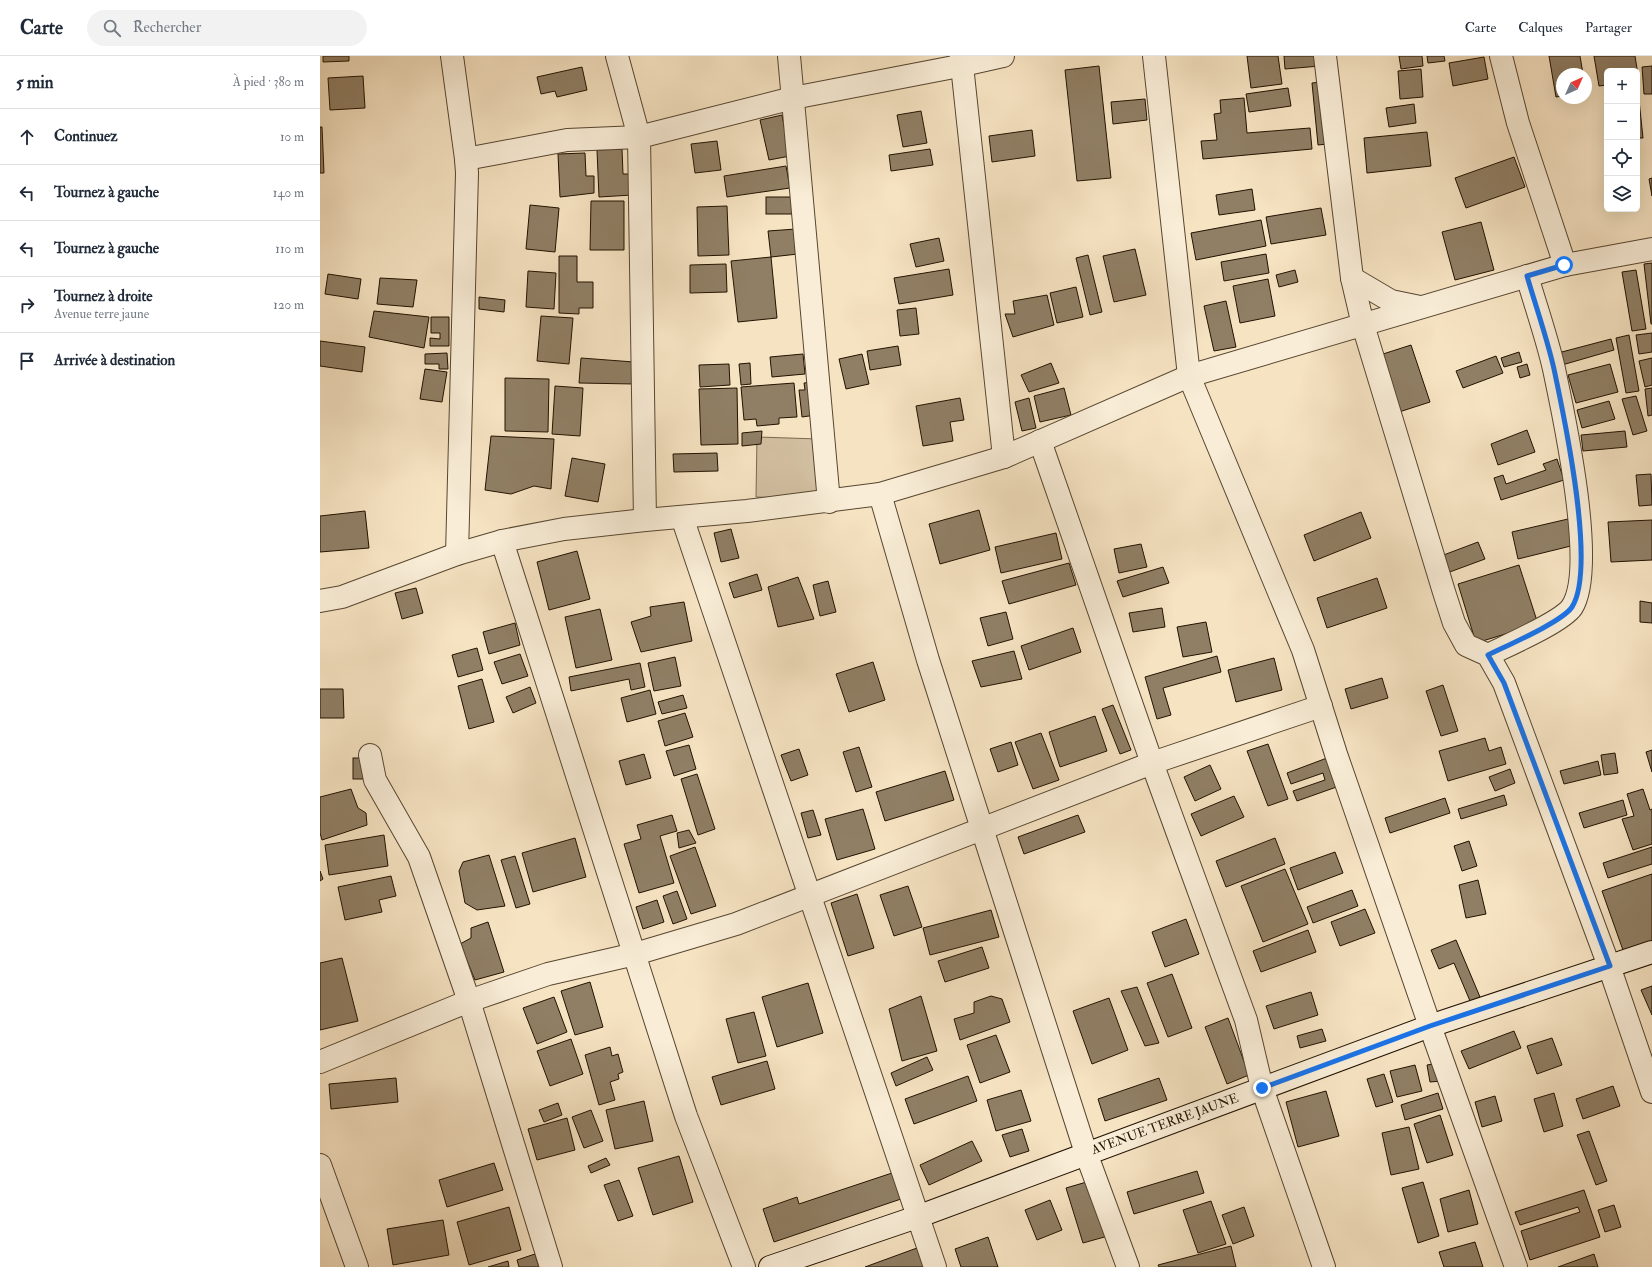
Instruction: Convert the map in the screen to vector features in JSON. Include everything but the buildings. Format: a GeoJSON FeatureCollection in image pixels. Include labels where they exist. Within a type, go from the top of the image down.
{"type":"FeatureCollection","features":[{"type":"Feature","properties":{"kind":"street"},"geometry":{"type":"LineString","coordinates":[[452,56],[466,159],[457,554]]}},
{"type":"Feature","properties":{"kind":"street"},"geometry":{"type":"LineString","coordinates":[[617,56],[639,136],[645,520]]}},
{"type":"Feature","properties":{"kind":"street"},"geometry":{"type":"LineString","coordinates":[[788,56],[829,502]]}},
{"type":"Feature","properties":{"kind":"street"},"geometry":{"type":"LineString","coordinates":[[466,159],[568,140],[639,136],[793,98],[961,60],[1003,56]]}},
{"type":"Feature","properties":{"kind":"street"},"geometry":{"type":"LineString","coordinates":[[1154,56],[1189,376],[1303,650],[1430,1026],[1516,1267]]}},
{"type":"Feature","properties":{"kind":"street"},"geometry":{"type":"LineString","coordinates":[[1326,56],[1352,278],[1363,325],[1454,624],[1466,645],[1488,655],[1504,683],[1610,966],[1652,1092]]}},
{"type":"Feature","properties":{"kind":"street"},"geometry":{"type":"LineString","coordinates":[[1501,56],[1518,123],[1564,265]]}},
{"type":"Feature","properties":{"kind":"street"},"geometry":{"type":"LineString","coordinates":[[961,60],[1004,457]]}},
{"type":"Feature","properties":{"kind":"street"},"geometry":{"type":"LineString","coordinates":[[320,601],[342,597],[457,554],[502,541],[564,529],[829,502],[880,494],[1004,457],[1189,376],[1564,265],[1652,249]]}},
{"type":"Feature","properties":{"kind":"street"},"geometry":{"type":"LineString","coordinates":[[1488,655],[1540,630],[1572,608],[1580,572],[1580,526],[1574,478],[1554,368],[1527,276]]}},
{"type":"Feature","properties":{"kind":"street"},"geometry":{"type":"LineString","coordinates":[[1352,278],[1392,301],[1421,308]]}},
{"type":"Feature","properties":{"kind":"street"},"geometry":{"type":"LineString","coordinates":[[1040,441],[1152,763],[1246,1020],[1262,1088],[1324,1267]]}},
{"type":"Feature","properties":{"kind":"street"},"geometry":{"type":"LineString","coordinates":[[880,494],[928,660],[1086,1153],[1128,1267]]}},
{"type":"Feature","properties":{"kind":"street"},"geometry":{"type":"LineString","coordinates":[[682,517],[811,895],[917,1217],[935,1267]]}},
{"type":"Feature","properties":{"kind":"street"},"geometry":{"type":"LineString","coordinates":[[502,541],[686,1116],[744,1267]]}},
{"type":"Feature","properties":{"kind":"street"},"geometry":{"type":"LineString","coordinates":[[320,1062],[469,1001],[548,974],[635,954],[736,924],[983,830],[1152,763],[1321,706]]}},
{"type":"Feature","properties":{"kind":"street"},"geometry":{"type":"LineString","coordinates":[[370,755],[375,780],[419,857],[469,1001],[551,1267]]}},
{"type":"Feature","properties":{"kind":"street","name":"AVENUE TERRE JAUNE"},"geometry":{"type":"LineString","coordinates":[[770,1267],[917,1217],[1430,1026],[1652,952]]}},
{"type":"Feature","properties":{"kind":"street"},"geometry":{"type":"LineString","coordinates":[[320,1164],[356,1267]]}},
{"type":"Feature","properties":{"kind":"shaded area"},"geometry":{"type":"Polygon","coordinates":[[[757,437],[819,439],[817,499],[756,497],[757,437]]]}},
{"type":"Feature","properties":{"kind":"route"},"geometry":{"type":"LineString","coordinates":[[1262,1088],[1430,1026],[1610,966],[1504,683],[1488,655],[1540,630],[1557,619],[1572,608],[1577,592],[1580,572],[1580,526],[1574,478],[1554,368],[1527,276],[1564,265]]}}]}
